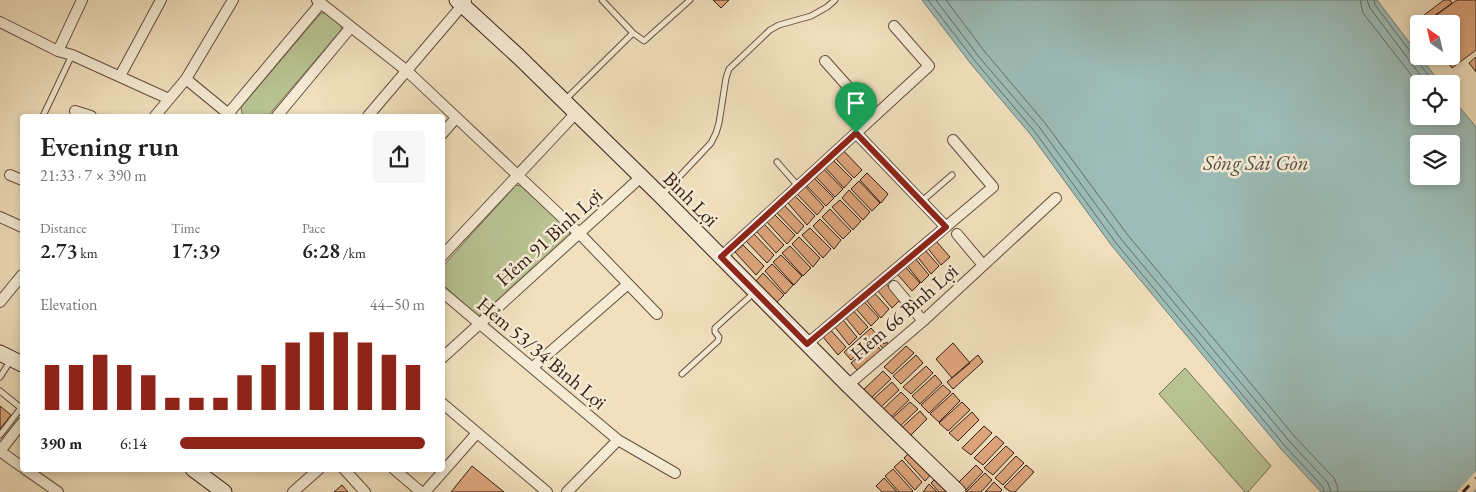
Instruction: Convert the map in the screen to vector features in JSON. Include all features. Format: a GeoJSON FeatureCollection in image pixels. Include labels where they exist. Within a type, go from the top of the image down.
{"type":"FeatureCollection","features":[{"type":"Feature","properties":{"kind":"street"},"geometry":{"type":"LineString","coordinates":[[58,50],[82,0]]}},
{"type":"Feature","properties":{"kind":"street"},"geometry":{"type":"LineString","coordinates":[[120,76],[161,0]]}},
{"type":"Feature","properties":{"kind":"street"},"geometry":{"type":"LineString","coordinates":[[157,114],[186,78],[233,0]]}},
{"type":"Feature","properties":{"kind":"street"},"geometry":{"type":"LineString","coordinates":[[231,114],[319,1],[407,71],[579,233],[657,314]]}},
{"type":"Feature","properties":{"kind":"street"},"geometry":{"type":"LineString","coordinates":[[370,114],[462,2]]}},
{"type":"Feature","properties":{"kind":"street","name":"Bình Lợi"},"geometry":{"type":"LineString","coordinates":[[462,2],[661,196],[848,385],[958,492]]}},
{"type":"Feature","properties":{"kind":"street"},"geometry":{"type":"LineString","coordinates":[[0,22],[169,99]]}},
{"type":"Feature","properties":{"kind":"street"},"geometry":{"type":"LineString","coordinates":[[721,257],[929,66],[894,26]]}},
{"type":"Feature","properties":{"kind":"street"},"geometry":{"type":"LineString","coordinates":[[279,114],[351,27]]}},
{"type":"Feature","properties":{"kind":"street"},"geometry":{"type":"LineString","coordinates":[[825,61],[874,116]]}},
{"type":"Feature","properties":{"kind":"street"},"geometry":{"type":"LineString","coordinates":[[186,78],[229,114]]}},
{"type":"Feature","properties":{"kind":"street"},"geometry":{"type":"LineString","coordinates":[[75,111],[85,114]]}},
{"type":"Feature","properties":{"kind":"street"},"geometry":{"type":"LineString","coordinates":[[445,253],[576,113]]}},
{"type":"Feature","properties":{"kind":"street"},"geometry":{"type":"LineString","coordinates":[[445,131],[456,118]]}},
{"type":"Feature","properties":{"kind":"street"},"geometry":{"type":"LineString","coordinates":[[856,133],[946,227]]}},
{"type":"Feature","properties":{"kind":"street"},"geometry":{"type":"LineString","coordinates":[[807,344],[993,187],[952,140]]}},
{"type":"Feature","properties":{"kind":"street"},"geometry":{"type":"LineString","coordinates":[[10,175],[20,179]]}},
{"type":"Feature","properties":{"kind":"street","name":"Hẻm 91 Bình Lợi"},"geometry":{"type":"LineString","coordinates":[[445,355],[641,177]]}},
{"type":"Feature","properties":{"kind":"street","name":"Hẻm 66 Bình Lợi"},"geometry":{"type":"LineString","coordinates":[[848,385],[923,321],[1056,198]]}},
{"type":"Feature","properties":{"kind":"street"},"geometry":{"type":"LineString","coordinates":[[0,217],[20,226]]}},
{"type":"Feature","properties":{"kind":"street","name":"Hẻm 66 Bình Lợi"},"geometry":{"type":"LineString","coordinates":[[957,234],[983,265]]}},
{"type":"Feature","properties":{"kind":"street"},"geometry":{"type":"LineString","coordinates":[[0,302],[20,278]]}},
{"type":"Feature","properties":{"kind":"street"},"geometry":{"type":"LineString","coordinates":[[533,367],[628,284]]}},
{"type":"Feature","properties":{"kind":"street"},"geometry":{"type":"LineString","coordinates":[[894,286],[923,321]]}},
{"type":"Feature","properties":{"kind":"street","name":"Hẻm 53/34 Bình Lợi"},"geometry":{"type":"LineString","coordinates":[[445,295],[618,440],[675,473]]}},
{"type":"Feature","properties":{"kind":"street"},"geometry":{"type":"LineString","coordinates":[[445,406],[547,492]]}},
{"type":"Feature","properties":{"kind":"street"},"geometry":{"type":"LineString","coordinates":[[20,426],[0,451],[20,465]]}},
{"type":"Feature","properties":{"kind":"street"},"geometry":{"type":"LineString","coordinates":[[445,469],[477,433]]}},
{"type":"Feature","properties":{"kind":"street"},"geometry":{"type":"LineString","coordinates":[[567,492],[618,440]]}},
{"type":"Feature","properties":{"kind":"street"},"geometry":{"type":"LineString","coordinates":[[29,472],[54,491]]}},
{"type":"Feature","properties":{"kind":"street"},"geometry":{"type":"LineString","coordinates":[[198,472],[224,492]]}},
{"type":"Feature","properties":{"kind":"street"},"geometry":{"type":"LineString","coordinates":[[293,492],[316,472]]}},
{"type":"Feature","properties":{"kind":"street"},"geometry":{"type":"LineString","coordinates":[[347,472],[365,492]]}},
{"type":"Feature","properties":{"kind":"street"},"geometry":{"type":"LineString","coordinates":[[398,472],[421,492]]}},
{"type":"Feature","properties":{"kind":"street"},"geometry":{"type":"LineString","coordinates":[[425,492],[443,472]]}},
{"type":"Feature","properties":{"kind":"lane"},"geometry":{"type":"LineString","coordinates":[[602,0],[633,33],[644,41],[690,0]]}},
{"type":"Feature","properties":{"kind":"lane"},"geometry":{"type":"LineString","coordinates":[[661,196],[711,143],[716,133],[729,69],[770,30],[779,24],[811,16],[820,12],[834,0]]}},
{"type":"Feature","properties":{"kind":"lane"},"geometry":{"type":"LineString","coordinates":[[564,101],[633,33]]}},
{"type":"Feature","properties":{"kind":"lane"},"geometry":{"type":"LineString","coordinates":[[44,114],[72,55]]}},
{"type":"Feature","properties":{"kind":"lane"},"geometry":{"type":"LineString","coordinates":[[777,162],[799,186]]}},
{"type":"Feature","properties":{"kind":"lane"},"geometry":{"type":"LineString","coordinates":[[922,202],[952,175]]}},
{"type":"Feature","properties":{"kind":"lane"},"geometry":{"type":"LineString","coordinates":[[682,374],[718,341],[719,337],[714,331],[715,328],[755,292]]}},
{"type":"Feature","properties":{"kind":"lane"},"geometry":{"type":"LineString","coordinates":[[0,377],[11,358]]}},
{"type":"Feature","properties":{"kind":"lane"},"geometry":{"type":"LineString","coordinates":[[0,391],[20,407]]}},
{"type":"Feature","properties":{"kind":"lane"},"geometry":{"type":"LineString","coordinates":[[0,435],[20,409]]}},
{"type":"Feature","properties":{"kind":"green space"},"geometry":{"type":"Polygon","coordinates":[[[321,13],[326,13],[341,25],[341,30],[270,114],[243,114],[241,107],[321,13]]]}},
{"type":"Feature","properties":{"kind":"green space"},"geometry":{"type":"Polygon","coordinates":[[[516,185],[521,186],[570,231],[569,236],[484,314],[478,316],[445,287],[445,264],[516,185]]]}},
{"type":"Feature","properties":{"kind":"green space"},"geometry":{"type":"Polygon","coordinates":[[[1185,368],[1271,466],[1248,492],[1245,492],[1159,394],[1185,368]]]}},
{"type":"Feature","properties":{"kind":"water","name":"Sông Sài Gòn"},"geometry":{"type":"Polygon","coordinates":[[[922,0],[1377,0],[1410,43],[1410,65],[1427,65],[1434,75],[1410,75],[1410,125],[1460,125],[1460,108],[1476,127],[1476,492],[1321,492],[1281,449],[1112,246],[1031,135],[971,64],[922,0]]]}},
{"type":"Feature","properties":{"kind":"pier"},"geometry":{"type":"Polygon","coordinates":[[[1476,471],[1476,489],[1473,492],[1457,492],[1476,471]]]}},
{"type":"Feature","properties":{"kind":"building"},"geometry":{"type":"Polygon","coordinates":[[[713,0],[729,0],[721,8],[713,0]]]}},
{"type":"Feature","properties":{"kind":"building"},"geometry":{"type":"Polygon","coordinates":[[[1444,0],[1450,0],[1452,3],[1435,15],[1424,15],[1444,0]]]}},
{"type":"Feature","properties":{"kind":"building"},"geometry":{"type":"Polygon","coordinates":[[[1457,0],[1476,0],[1476,50],[1460,62],[1460,15],[1436,15],[1457,0]]]}},
{"type":"Feature","properties":{"kind":"building"},"geometry":{"type":"Polygon","coordinates":[[[1476,57],[1476,72],[1469,63],[1476,57]]]}},
{"type":"Feature","properties":{"kind":"building"},"geometry":{"type":"Polygon","coordinates":[[[841,148],[862,170],[854,178],[833,156],[841,148]]]}},
{"type":"Feature","properties":{"kind":"building"},"geometry":{"type":"Polygon","coordinates":[[[831,158],[852,179],[844,188],[823,165],[831,158]]]}},
{"type":"Feature","properties":{"kind":"building"},"geometry":{"type":"Polygon","coordinates":[[[822,167],[843,189],[835,197],[814,175],[822,167]]]}},
{"type":"Feature","properties":{"kind":"building"},"geometry":{"type":"Polygon","coordinates":[[[867,173],[888,194],[881,203],[860,180],[867,173]]]}},
{"type":"Feature","properties":{"kind":"building"},"geometry":{"type":"Polygon","coordinates":[[[813,177],[834,198],[826,206],[805,184],[813,177]]]}},
{"type":"Feature","properties":{"kind":"building"},"geometry":{"type":"Polygon","coordinates":[[[859,181],[880,203],[872,211],[851,189],[859,181]]]}},
{"type":"Feature","properties":{"kind":"building"},"geometry":{"type":"Polygon","coordinates":[[[804,185],[824,207],[817,215],[796,193],[804,185]]]}},
{"type":"Feature","properties":{"kind":"building"},"geometry":{"type":"Polygon","coordinates":[[[849,190],[870,212],[863,220],[842,198],[849,190]]]}},
{"type":"Feature","properties":{"kind":"building"},"geometry":{"type":"Polygon","coordinates":[[[794,195],[815,216],[807,225],[787,202],[794,195]]]}},
{"type":"Feature","properties":{"kind":"building"},"geometry":{"type":"Polygon","coordinates":[[[840,200],[861,221],[853,230],[832,207],[840,200]]]}},
{"type":"Feature","properties":{"kind":"building"},"geometry":{"type":"Polygon","coordinates":[[[783,204],[804,226],[797,234],[776,212],[783,204]]]}},
{"type":"Feature","properties":{"kind":"building"},"geometry":{"type":"Polygon","coordinates":[[[830,209],[851,231],[843,239],[822,217],[830,209]]]}},
{"type":"Feature","properties":{"kind":"building"},"geometry":{"type":"Polygon","coordinates":[[[774,214],[795,235],[787,244],[766,221],[774,214]]]}},
{"type":"Feature","properties":{"kind":"building"},"geometry":{"type":"Polygon","coordinates":[[[820,219],[841,240],[834,249],[813,226],[820,219]]]}},
{"type":"Feature","properties":{"kind":"building"},"geometry":{"type":"Polygon","coordinates":[[[763,223],[784,245],[776,253],[756,231],[763,223]]]}},
{"type":"Feature","properties":{"kind":"building"},"geometry":{"type":"Polygon","coordinates":[[[810,228],[831,249],[823,258],[802,235],[810,228]]]}},
{"type":"Feature","properties":{"kind":"building"},"geometry":{"type":"Polygon","coordinates":[[[753,233],[774,255],[767,263],[746,241],[753,233]]]}},
{"type":"Feature","properties":{"kind":"building"},"geometry":{"type":"Polygon","coordinates":[[[930,234],[950,257],[941,265],[922,241],[930,234]]]}},
{"type":"Feature","properties":{"kind":"building"},"geometry":{"type":"Polygon","coordinates":[[[799,237],[820,258],[813,267],[792,244],[799,237]]]}},
{"type":"Feature","properties":{"kind":"building"},"geometry":{"type":"Polygon","coordinates":[[[919,243],[939,266],[931,274],[912,250],[919,243]]]}},
{"type":"Feature","properties":{"kind":"building"},"geometry":{"type":"Polygon","coordinates":[[[743,245],[764,266],[756,275],[735,252],[743,245]]]}},
{"type":"Feature","properties":{"kind":"building"},"geometry":{"type":"Polygon","coordinates":[[[790,246],[811,268],[803,276],[782,253],[790,246]]]}},
{"type":"Feature","properties":{"kind":"building"},"geometry":{"type":"Polygon","coordinates":[[[910,252],[929,275],[921,283],[902,259],[910,252]]]}},
{"type":"Feature","properties":{"kind":"building"},"geometry":{"type":"Polygon","coordinates":[[[781,255],[802,276],[794,285],[773,262],[781,255]]]}},
{"type":"Feature","properties":{"kind":"building"},"geometry":{"type":"Polygon","coordinates":[[[900,261],[920,283],[912,291],[892,268],[900,261]]]}},
{"type":"Feature","properties":{"kind":"building"},"geometry":{"type":"Polygon","coordinates":[[[772,264],[793,285],[785,294],[765,271],[772,264]]]}},
{"type":"Feature","properties":{"kind":"building"},"geometry":{"type":"Polygon","coordinates":[[[763,273],[784,295],[776,303],[756,281],[763,273]]]}},
{"type":"Feature","properties":{"kind":"building"},"geometry":{"type":"Polygon","coordinates":[[[881,278],[900,300],[892,308],[873,285],[881,278]]]}},
{"type":"Feature","properties":{"kind":"building"},"geometry":{"type":"Polygon","coordinates":[[[869,287],[889,309],[881,318],[861,294],[869,287]]]}},
{"type":"Feature","properties":{"kind":"building"},"geometry":{"type":"Polygon","coordinates":[[[859,296],[879,318],[871,326],[851,303],[859,296]]]}},
{"type":"Feature","properties":{"kind":"building"},"geometry":{"type":"Polygon","coordinates":[[[848,305],[868,327],[860,335],[840,311],[848,305]]]}},
{"type":"Feature","properties":{"kind":"building"},"geometry":{"type":"Polygon","coordinates":[[[838,314],[857,337],[849,345],[830,321],[838,314]]]}},
{"type":"Feature","properties":{"kind":"building"},"geometry":{"type":"Polygon","coordinates":[[[826,325],[846,347],[838,355],[818,331],[826,325]]]}},
{"type":"Feature","properties":{"kind":"building"},"geometry":{"type":"Polygon","coordinates":[[[871,328],[878,336],[851,360],[844,352],[871,328]]]}},
{"type":"Feature","properties":{"kind":"building"},"geometry":{"type":"Polygon","coordinates":[[[880,339],[884,344],[887,342],[889,346],[884,350],[877,341],[880,339]]]}},
{"type":"Feature","properties":{"kind":"building"},"geometry":{"type":"Polygon","coordinates":[[[874,343],[881,350],[857,370],[851,363],[874,343]]]}},
{"type":"Feature","properties":{"kind":"building"},"geometry":{"type":"Polygon","coordinates":[[[953,343],[970,363],[952,378],[936,359],[953,343]]]}},
{"type":"Feature","properties":{"kind":"building"},"geometry":{"type":"Polygon","coordinates":[[[906,346],[914,353],[892,374],[884,367],[906,346]]]}},
{"type":"Feature","properties":{"kind":"building"},"geometry":{"type":"Polygon","coordinates":[[[916,355],[923,363],[901,384],[893,376],[916,355]]]}},
{"type":"Feature","properties":{"kind":"building"},"geometry":{"type":"Polygon","coordinates":[[[978,355],[983,362],[953,389],[947,382],[978,355]]]}},
{"type":"Feature","properties":{"kind":"building"},"geometry":{"type":"Polygon","coordinates":[[[926,366],[933,373],[911,394],[903,387],[926,366]]]}},
{"type":"Feature","properties":{"kind":"building"},"geometry":{"type":"Polygon","coordinates":[[[883,371],[891,379],[869,400],[860,393],[883,371]]]}},
{"type":"Feature","properties":{"kind":"building"},"geometry":{"type":"Polygon","coordinates":[[[935,375],[942,383],[920,404],[912,396],[935,375]]]}},
{"type":"Feature","properties":{"kind":"building"},"geometry":{"type":"Polygon","coordinates":[[[892,382],[899,390],[878,410],[869,403],[892,382]]]}},
{"type":"Feature","properties":{"kind":"building"},"geometry":{"type":"Polygon","coordinates":[[[943,385],[951,392],[929,413],[921,405],[943,385]]]}},
{"type":"Feature","properties":{"kind":"building"},"geometry":{"type":"Polygon","coordinates":[[[901,392],[909,400],[887,421],[879,413],[901,392]]]}},
{"type":"Feature","properties":{"kind":"building"},"geometry":{"type":"Polygon","coordinates":[[[953,393],[960,401],[939,422],[930,414],[953,393]]]}},
{"type":"Feature","properties":{"kind":"building"},"geometry":{"type":"Polygon","coordinates":[[[910,402],[918,409],[896,430],[888,422],[910,402]]]}},
{"type":"Feature","properties":{"kind":"building"},"geometry":{"type":"Polygon","coordinates":[[[962,402],[970,410],[948,431],[939,423],[962,402]]]}},
{"type":"Feature","properties":{"kind":"building"},"geometry":{"type":"Polygon","coordinates":[[[0,406],[11,415],[0,429],[0,406]]]}},
{"type":"Feature","properties":{"kind":"building"},"geometry":{"type":"Polygon","coordinates":[[[920,411],[927,419],[906,440],[897,432],[920,411]]]}},
{"type":"Feature","properties":{"kind":"building"},"geometry":{"type":"Polygon","coordinates":[[[972,412],[979,420],[958,441],[949,433],[972,412]]]}},
{"type":"Feature","properties":{"kind":"building"},"geometry":{"type":"Polygon","coordinates":[[[984,426],[992,433],[971,455],[962,448],[984,426]]]}},
{"type":"Feature","properties":{"kind":"building"},"geometry":{"type":"Polygon","coordinates":[[[996,436],[1004,443],[983,465],[974,458],[996,436]]]}},
{"type":"Feature","properties":{"kind":"building"},"geometry":{"type":"Polygon","coordinates":[[[1006,446],[1014,453],[993,475],[984,468],[1006,446]]]}},
{"type":"Feature","properties":{"kind":"building"},"geometry":{"type":"Polygon","coordinates":[[[912,450],[933,472],[925,481],[904,458],[912,450]]]}},
{"type":"Feature","properties":{"kind":"building"},"geometry":{"type":"Polygon","coordinates":[[[1016,456],[1024,463],[1003,485],[995,478],[1016,456]]]}},
{"type":"Feature","properties":{"kind":"building"},"geometry":{"type":"Polygon","coordinates":[[[902,460],[922,482],[915,490],[894,467],[902,460]]]}},
{"type":"Feature","properties":{"kind":"building"},"geometry":{"type":"Polygon","coordinates":[[[976,465],[983,472],[964,492],[954,487],[976,465]]]}},
{"type":"Feature","properties":{"kind":"building"},"geometry":{"type":"Polygon","coordinates":[[[1026,465],[1034,472],[1015,492],[1011,492],[1004,487],[1026,465]]]}},
{"type":"Feature","properties":{"kind":"building"},"geometry":{"type":"Polygon","coordinates":[[[472,466],[504,492],[451,492],[472,466]]]}},
{"type":"Feature","properties":{"kind":"building"},"geometry":{"type":"Polygon","coordinates":[[[893,469],[912,492],[899,492],[885,476],[893,469]]]}},
{"type":"Feature","properties":{"kind":"building"},"geometry":{"type":"Polygon","coordinates":[[[985,473],[992,480],[981,492],[966,492],[985,473]]]}},
{"type":"Feature","properties":{"kind":"building"},"geometry":{"type":"Polygon","coordinates":[[[938,476],[954,492],[939,492],[931,483],[938,476]]]}},
{"type":"Feature","properties":{"kind":"building"},"geometry":{"type":"Polygon","coordinates":[[[884,478],[897,492],[882,492],[876,486],[884,478]]]}},
{"type":"Feature","properties":{"kind":"building"},"geometry":{"type":"Polygon","coordinates":[[[994,482],[1002,490],[1000,492],[985,492],[994,482]]]}},
{"type":"Feature","properties":{"kind":"building"},"geometry":{"type":"Polygon","coordinates":[[[929,484],[937,492],[923,492],[929,484]]]}},
{"type":"Feature","properties":{"kind":"building"},"geometry":{"type":"Polygon","coordinates":[[[342,485],[348,492],[334,492],[342,485]]]}},
{"type":"Feature","properties":{"kind":"railway"},"geometry":{"type":"LineString","coordinates":[[1463,492],[1476,478]]}},
{"type":"Feature","properties":{"kind":"route"},"geometry":{"type":"LineString","coordinates":[[856,133],[946,227],[807,344],[721,257],[856,133]]}}]}
